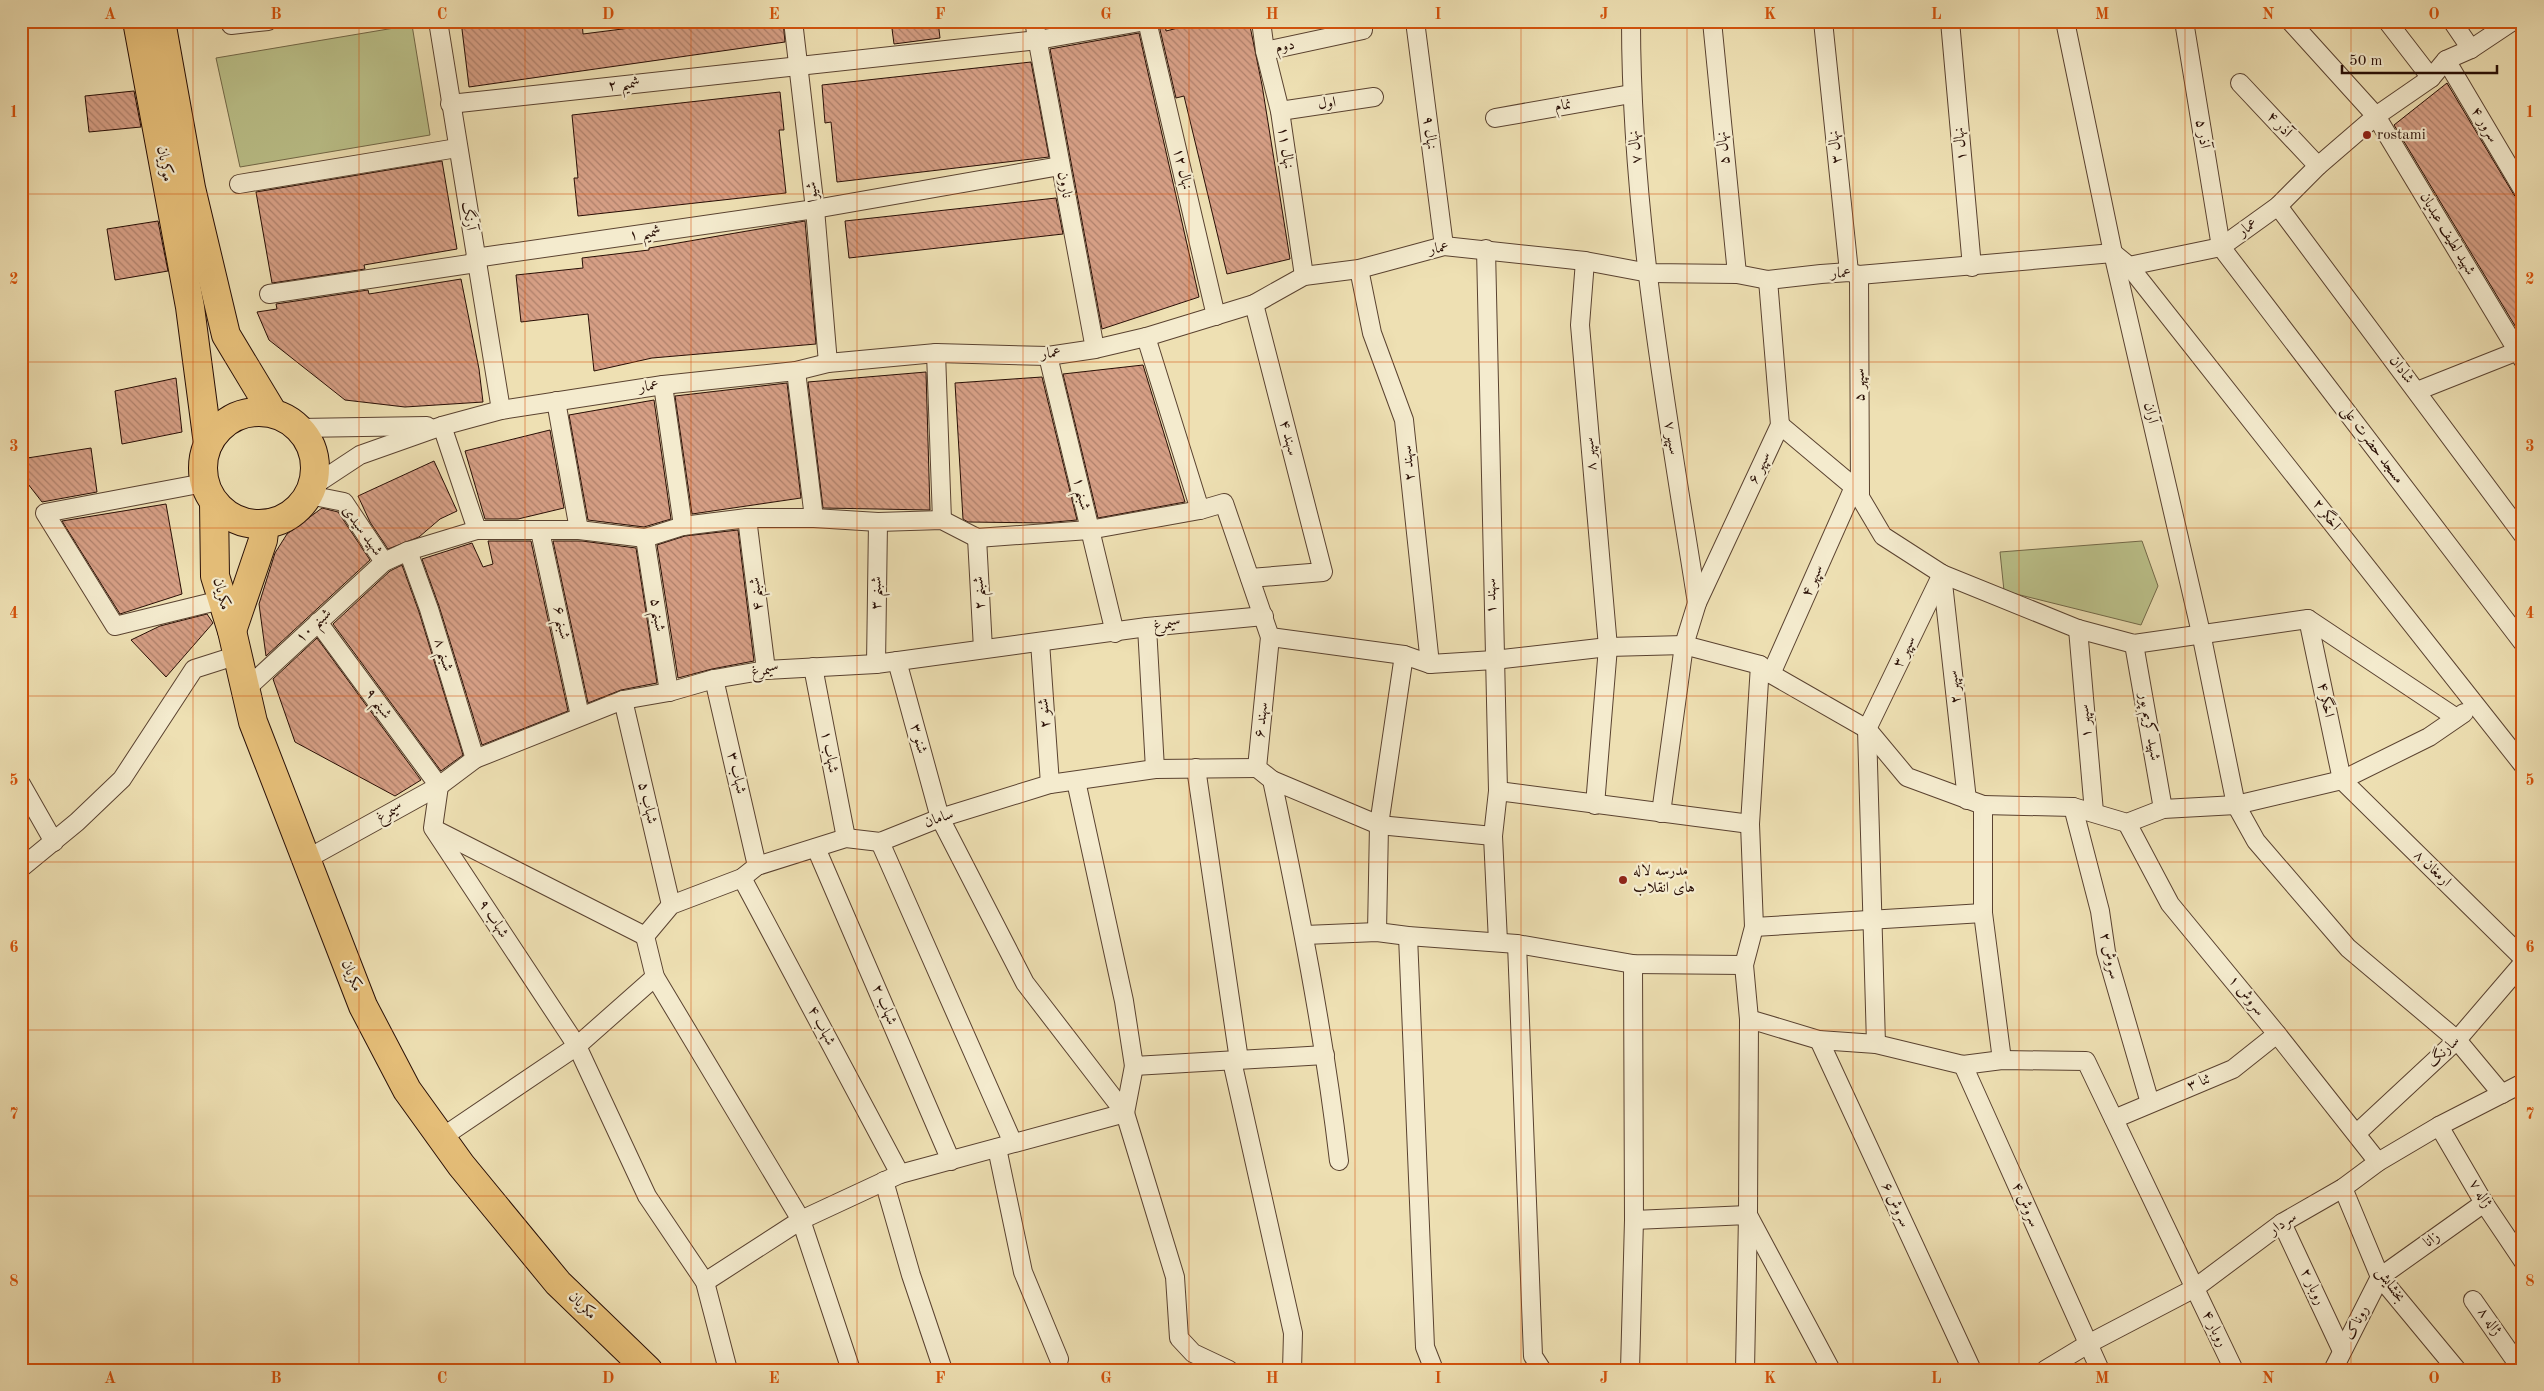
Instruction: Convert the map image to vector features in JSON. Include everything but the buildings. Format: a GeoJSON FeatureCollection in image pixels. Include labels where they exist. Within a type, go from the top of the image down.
{"type":"FeatureCollection","features":[{"type":"Feature","properties":{"kind":"main road","name":"موکریان"},"geometry":{"type":"LineString","coordinates":[[137,21],[190,308],[208,444]]}},
{"type":"Feature","properties":{"kind":"main road"},"geometry":{"type":"LineString","coordinates":[[161,21],[191,188],[226,335],[273,413]]}},
{"type":"Feature","properties":{"kind":"main road"},"geometry":{"type":"LineString","coordinates":[[253,412],[273,413],[287,418],[300,428],[309,440],[315,455],[316,470],[311,490],[298,510],[283,520],[265,524],[246,523],[228,516],[209,493],[202,470],[208,444],[219,428],[235,417],[253,412]]}},
{"type":"Feature","properties":{"kind":"main road","name":"مکریان"},"geometry":{"type":"LineString","coordinates":[[209,493],[215,576],[235,643],[253,722],[304,860],[363,1006],[407,1090],[441,1138],[558,1283],[648,1370]]}},
{"type":"Feature","properties":{"kind":"main road"},"geometry":{"type":"LineString","coordinates":[[235,643],[263,540],[265,524]]}},
{"type":"Feature","properties":{"kind":"street"},"geometry":{"type":"LineString","coordinates":[[231,25],[268,21]]}},
{"type":"Feature","properties":{"kind":"street","name":"آرنگ"},"geometry":{"type":"LineString","coordinates":[[438,21],[457,148],[501,410]]}},
{"type":"Feature","properties":{"kind":"street","name":"شیوا"},"geometry":{"type":"LineString","coordinates":[[793,21],[816,209],[828,363]]}},
{"type":"Feature","properties":{"kind":"street","name":"نارون"},"geometry":{"type":"LineString","coordinates":[[1034,21],[1095,349]]}},
{"type":"Feature","properties":{"kind":"street","name":"شمیم ۲"},"geometry":{"type":"LineString","coordinates":[[450,104],[1038,40],[1146,21]]}},
{"type":"Feature","properties":{"kind":"street","name":"نهال ۱۲"},"geometry":{"type":"LineString","coordinates":[[1146,21],[1216,316]]}},
{"type":"Feature","properties":{"kind":"street","name":"نهال ۱۱"},"geometry":{"type":"LineString","coordinates":[[1261,21],[1265,51],[1280,111],[1304,276]]}},
{"type":"Feature","properties":{"kind":"street","name":"نهال ۹"},"geometry":{"type":"LineString","coordinates":[[1415,21],[1444,246]]}},
{"type":"Feature","properties":{"kind":"street","name":"نهال ۷"},"geometry":{"type":"LineString","coordinates":[[1631,21],[1631,94],[1649,273]]}},
{"type":"Feature","properties":{"kind":"street","name":"نهال ۵"},"geometry":{"type":"LineString","coordinates":[[1712,21],[1736,274]]}},
{"type":"Feature","properties":{"kind":"street","name":"نهال ۳"},"geometry":{"type":"LineString","coordinates":[[1823,21],[1854,274]]}},
{"type":"Feature","properties":{"kind":"street","name":"نهال ۱"},"geometry":{"type":"LineString","coordinates":[[1950,21],[1972,267]]}},
{"type":"Feature","properties":{"kind":"street","name":"آران"},"geometry":{"type":"LineString","coordinates":[[2065,21],[2113,253],[2201,633],[2236,805],[2256,841],[2348,948],[2516,1090]]}},
{"type":"Feature","properties":{"kind":"street","name":"آذر ۵"},"geometry":{"type":"LineString","coordinates":[[2184,21],[2221,247]]}},
{"type":"Feature","properties":{"kind":"street","name":"شهید لطیف عبدیان"},"geometry":{"type":"LineString","coordinates":[[2290,21],[2376,116],[2521,353]]}},
{"type":"Feature","properties":{"kind":"street"},"geometry":{"type":"LineString","coordinates":[[2387,21],[2431,78]]}},
{"type":"Feature","properties":{"kind":"street"},"geometry":{"type":"LineString","coordinates":[[2452,21],[2471,49]]}},
{"type":"Feature","properties":{"kind":"street","name":"عمار"},"geometry":{"type":"LineString","coordinates":[[2129,266],[2221,247],[2278,206],[2318,166],[2376,116],[2431,78],[2446,60],[2471,49],[2513,21]]}},
{"type":"Feature","properties":{"kind":"street","name":"دوم"},"geometry":{"type":"LineString","coordinates":[[1265,51],[1363,30]]}},
{"type":"Feature","properties":{"kind":"street","name":"سرور ۴"},"geometry":{"type":"LineString","coordinates":[[2446,60],[2523,190]]}},
{"type":"Feature","properties":{"kind":"street","name":"آذر ۴"},"geometry":{"type":"LineString","coordinates":[[2240,83],[2318,166]]}},
{"type":"Feature","properties":{"kind":"street","name":"نمام"},"geometry":{"type":"LineString","coordinates":[[1495,118],[1631,94]]}},
{"type":"Feature","properties":{"kind":"street","name":"اول"},"geometry":{"type":"LineString","coordinates":[[1280,111],[1374,97]]}},
{"type":"Feature","properties":{"kind":"street"},"geometry":{"type":"LineString","coordinates":[[239,184],[457,148]]}},
{"type":"Feature","properties":{"kind":"street","name":"شمیم ۱"},"geometry":{"type":"LineString","coordinates":[[269,294],[816,209],[1060,166]]}},
{"type":"Feature","properties":{"kind":"street","name":"شادان"},"geometry":{"type":"LineString","coordinates":[[2278,206],[2523,535]]}},
{"type":"Feature","properties":{"kind":"street","name":"عمار"},"geometry":{"type":"LineString","coordinates":[[311,490],[360,454],[442,426],[501,410],[663,385],[796,371],[828,363],[936,353],[1048,356],[1095,349],[1146,337],[1254,304],[1304,276],[1359,269],[1444,246],[1585,261],[1649,273],[1736,274],[1768,280],[1972,267],[2113,253]]}},
{"type":"Feature","properties":{"kind":"street","name":"مسجد حضرت علی"},"geometry":{"type":"LineString","coordinates":[[2221,247],[2523,643]]}},
{"type":"Feature","properties":{"kind":"street","name":"سهند ۱"},"geometry":{"type":"LineString","coordinates":[[1486,249],[1498,791],[1493,836],[1498,942]]}},
{"type":"Feature","properties":{"kind":"street"},"geometry":{"type":"LineString","coordinates":[[2113,253],[2129,266]]}},
{"type":"Feature","properties":{"kind":"street","name":"سپهر ۸"},"geometry":{"type":"LineString","coordinates":[[1585,261],[1580,324],[1608,647],[1595,805]]}},
{"type":"Feature","properties":{"kind":"street","name":"اخگر ۲"},"geometry":{"type":"LineString","coordinates":[[2129,266],[2523,765]]}},
{"type":"Feature","properties":{"kind":"street","name":"سهند ۲"},"geometry":{"type":"LineString","coordinates":[[1359,269],[1372,333],[1404,420],[1430,664]]}},
{"type":"Feature","properties":{"kind":"street","name":"سپهر ۷"},"geometry":{"type":"LineString","coordinates":[[1649,273],[1664,395],[1696,603]]}},
{"type":"Feature","properties":{"kind":"street","name":"سپهر ۵"},"geometry":{"type":"LineString","coordinates":[[1854,274],[1858,490]]}},
{"type":"Feature","properties":{"kind":"street","name":"سپهر ۶"},"geometry":{"type":"LineString","coordinates":[[1660,813],[1684,645],[1696,603],[1780,425],[1768,280]]}},
{"type":"Feature","properties":{"kind":"street","name":"سهند ۴"},"geometry":{"type":"LineString","coordinates":[[1250,578],[1323,572],[1254,304]]}},
{"type":"Feature","properties":{"kind":"street"},"geometry":{"type":"LineString","coordinates":[[645,538],[684,526],[747,518],[814,518],[878,522],[942,520],[977,538],[1089,530],[1200,510],[1146,337]]}},
{"type":"Feature","properties":{"kind":"street"},"geometry":{"type":"LineString","coordinates":[[936,353],[942,520]]}},
{"type":"Feature","properties":{"kind":"street"},"geometry":{"type":"LineString","coordinates":[[2417,391],[2521,353]]}},
{"type":"Feature","properties":{"kind":"street","name":"شبنم ۱"},"geometry":{"type":"LineString","coordinates":[[1048,356],[1115,632]]}},
{"type":"Feature","properties":{"kind":"street"},"geometry":{"type":"LineString","coordinates":[[796,371],[814,518]]}},
{"type":"Feature","properties":{"kind":"street"},"geometry":{"type":"LineString","coordinates":[[663,385],[684,526]]}},
{"type":"Feature","properties":{"kind":"street"},"geometry":{"type":"LineString","coordinates":[[556,401],[579,530]]}},
{"type":"Feature","properties":{"kind":"street"},"geometry":{"type":"LineString","coordinates":[[1780,425],[1858,490],[1883,536],[1942,574],[2078,629],[2134,644],[2308,619],[2455,717]]}},
{"type":"Feature","properties":{"kind":"street"},"geometry":{"type":"LineString","coordinates":[[300,428],[442,426],[477,530]]}},
{"type":"Feature","properties":{"kind":"street","name":"شهید سیدی"},"geometry":{"type":"LineString","coordinates":[[311,490],[344,502],[384,562]]}},
{"type":"Feature","properties":{"kind":"street","name":"سپهر ۴"},"geometry":{"type":"LineString","coordinates":[[1765,670],[1858,490]]}},
{"type":"Feature","properties":{"kind":"street"},"geometry":{"type":"LineString","coordinates":[[209,493],[45,513],[115,626],[221,600]]}},
{"type":"Feature","properties":{"kind":"street","name":"سهند ۶"},"geometry":{"type":"LineString","coordinates":[[1200,510],[1224,503],[1270,637],[1257,768]]}},
{"type":"Feature","properties":{"kind":"street","name":"شبنم ۴"},"geometry":{"type":"LineString","coordinates":[[747,518],[766,670]]}},
{"type":"Feature","properties":{"kind":"street","name":"شبنم ۳"},"geometry":{"type":"LineString","coordinates":[[876,664],[878,522]]}},
{"type":"Feature","properties":{"kind":"street","name":"شبنم ۱۰"},"geometry":{"type":"LineString","coordinates":[[245,690],[384,562],[408,551],[477,530],[579,530],[645,538]]}},
{"type":"Feature","properties":{"kind":"street","name":"شبنم ۶"},"geometry":{"type":"LineString","coordinates":[[540,531],[580,716]]}},
{"type":"Feature","properties":{"kind":"street","name":"شبنم ۵"},"geometry":{"type":"LineString","coordinates":[[645,538],[669,692]]}},
{"type":"Feature","properties":{"kind":"street","name":"شبنم ۲"},"geometry":{"type":"LineString","coordinates":[[977,538],[983,649]]}},
{"type":"Feature","properties":{"kind":"street","name":"شبنم ۸"},"geometry":{"type":"LineString","coordinates":[[408,551],[430,609],[475,760]]}},
{"type":"Feature","properties":{"kind":"street","name":"سپهر ۳"},"geometry":{"type":"LineString","coordinates":[[1867,729],[1942,574]]}},
{"type":"Feature","properties":{"kind":"street","name":"سپهر ۲"},"geometry":{"type":"LineString","coordinates":[[1942,574],[1975,802],[1983,913],[2002,1060]]}},
{"type":"Feature","properties":{"kind":"street","name":"سیمرغ"},"geometry":{"type":"LineString","coordinates":[[304,860],[439,786],[475,760],[623,700],[669,692],[714,679],[766,670],[876,664],[1147,627],[1264,616]]}},
{"type":"Feature","properties":{"kind":"street","name":"اخگر ۴"},"geometry":{"type":"LineString","coordinates":[[2308,619],[2342,780]]}},
{"type":"Feature","properties":{"kind":"street","name":"شبنم ۹"},"geometry":{"type":"LineString","coordinates":[[318,622],[439,786]]}},
{"type":"Feature","properties":{"kind":"street"},"geometry":{"type":"LineString","coordinates":[[1147,627],[1154,769]]}},
{"type":"Feature","properties":{"kind":"street","name":"سپهر ۱"},"geometry":{"type":"LineString","coordinates":[[2078,629],[2094,812]]}},
{"type":"Feature","properties":{"kind":"street"},"geometry":{"type":"LineString","coordinates":[[1270,637],[1404,655],[1430,664],[1494,660],[1608,647],[1684,645],[1765,670],[1867,729],[1907,777],[1975,802],[2073,807],[2094,812],[2126,824],[2163,809],[2236,805],[2342,780],[2429,737],[2455,717],[2476,707]]}},
{"type":"Feature","properties":{"kind":"street","name":"شنو ۲"},"geometry":{"type":"LineString","coordinates":[[1040,642],[1050,784]]}},
{"type":"Feature","properties":{"kind":"street"},"geometry":{"type":"LineString","coordinates":[[21,868],[54,842],[122,779],[194,669],[235,643]]}},
{"type":"Feature","properties":{"kind":"street","name":"شهید کریم پور"},"geometry":{"type":"LineString","coordinates":[[2134,644],[2163,809]]}},
{"type":"Feature","properties":{"kind":"street"},"geometry":{"type":"LineString","coordinates":[[1377,932],[1379,825],[1404,655]]}},
{"type":"Feature","properties":{"kind":"street","name":"شنو ۳"},"geometry":{"type":"LineString","coordinates":[[897,661],[940,818],[1025,983],[1125,1113]]}},
{"type":"Feature","properties":{"kind":"street","name":"شهاب ۱"},"geometry":{"type":"LineString","coordinates":[[813,667],[846,838]]}},
{"type":"Feature","properties":{"kind":"street"},"geometry":{"type":"LineString","coordinates":[[1745,1370],[1749,1019],[1744,965],[1754,927],[1750,824],[1765,670]]}},
{"type":"Feature","properties":{"kind":"street","name":"شهاب ۳"},"geometry":{"type":"LineString","coordinates":[[714,679],[757,866]]}},
{"type":"Feature","properties":{"kind":"street","name":"شهاب ۵"},"geometry":{"type":"LineString","coordinates":[[623,700],[671,905]]}},
{"type":"Feature","properties":{"kind":"street"},"geometry":{"type":"LineString","coordinates":[[1867,729],[1876,1044]]}},
{"type":"Feature","properties":{"kind":"street"},"geometry":{"type":"LineString","coordinates":[[1196,768],[1235,1061],[1293,1333],[1292,1370]]}},
{"type":"Feature","properties":{"kind":"street"},"geometry":{"type":"LineString","coordinates":[[1257,768],[1272,780],[1379,825],[1493,836]]}},
{"type":"Feature","properties":{"kind":"street","name":"سامان"},"geometry":{"type":"LineString","coordinates":[[671,905],[742,878],[757,866],[846,838],[880,842],[940,818],[1050,784],[1154,769],[1257,768]]}},
{"type":"Feature","properties":{"kind":"street"},"geometry":{"type":"LineString","coordinates":[[1272,780],[1305,935],[1325,1056],[1339,1161]]}},
{"type":"Feature","properties":{"kind":"street","name":"ارمغان ۸"},"geometry":{"type":"LineString","coordinates":[[2342,780],[2523,958]]}},
{"type":"Feature","properties":{"kind":"street"},"geometry":{"type":"LineString","coordinates":[[1076,781],[1124,1001],[1134,1066],[1125,1113],[1174,1277],[1179,1338],[1192,1353],[1228,1370]]}},
{"type":"Feature","properties":{"kind":"street"},"geometry":{"type":"LineString","coordinates":[[21,784],[54,842]]}},
{"type":"Feature","properties":{"kind":"street"},"geometry":{"type":"LineString","coordinates":[[439,786],[433,828],[646,936]]}},
{"type":"Feature","properties":{"kind":"street"},"geometry":{"type":"LineString","coordinates":[[1498,791],[1750,824]]}},
{"type":"Feature","properties":{"kind":"street","name":"سروش ۲"},"geometry":{"type":"LineString","coordinates":[[2073,807],[2100,911],[2106,952],[2150,1103]]}},
{"type":"Feature","properties":{"kind":"street","name":"سروش ۱"},"geometry":{"type":"LineString","coordinates":[[2126,824],[2170,904],[2277,1034],[2378,1162]]}},
{"type":"Feature","properties":{"kind":"street","name":"شهاب ۹"},"geometry":{"type":"LineString","coordinates":[[433,828],[577,1046],[646,1196],[705,1282],[728,1370]]}},
{"type":"Feature","properties":{"kind":"street"},"geometry":{"type":"LineString","coordinates":[[880,842],[1005,1145],[1023,1272],[1059,1359]]}},
{"type":"Feature","properties":{"kind":"street","name":"شهاب ۲"},"geometry":{"type":"LineString","coordinates":[[816,848],[951,1161]]}},
{"type":"Feature","properties":{"kind":"street","name":"شهاب ۴"},"geometry":{"type":"LineString","coordinates":[[742,878],[892,1178],[911,1275],[943,1370]]}},
{"type":"Feature","properties":{"kind":"street"},"geometry":{"type":"LineString","coordinates":[[646,936],[671,905]]}},
{"type":"Feature","properties":{"kind":"street"},"geometry":{"type":"LineString","coordinates":[[1754,927],[1983,913]]}},
{"type":"Feature","properties":{"kind":"street"},"geometry":{"type":"LineString","coordinates":[[1305,935],[1377,932],[1517,944],[1633,964],[1744,965]]}},
{"type":"Feature","properties":{"kind":"street"},"geometry":{"type":"LineString","coordinates":[[646,936],[655,977],[801,1220],[851,1370]]}},
{"type":"Feature","properties":{"kind":"street"},"geometry":{"type":"LineString","coordinates":[[1408,936],[1425,1347],[1434,1370]]}},
{"type":"Feature","properties":{"kind":"street"},"geometry":{"type":"LineString","coordinates":[[1517,944],[1533,1356],[1542,1370]]}},
{"type":"Feature","properties":{"kind":"street","name":"سارنگ"},"geometry":{"type":"LineString","coordinates":[[2356,1133],[2457,1040],[2523,963]]}},
{"type":"Feature","properties":{"kind":"street"},"geometry":{"type":"LineString","coordinates":[[1630,1370],[1634,1220],[1633,964]]}},
{"type":"Feature","properties":{"kind":"street"},"geometry":{"type":"LineString","coordinates":[[441,1138],[577,1046],[655,977]]}},
{"type":"Feature","properties":{"kind":"street"},"geometry":{"type":"LineString","coordinates":[[1749,1019],[1818,1040],[1876,1044],[1962,1065],[2002,1060]]}},
{"type":"Feature","properties":{"kind":"street","name":"ثنا ۳"},"geometry":{"type":"LineString","coordinates":[[2114,1119],[2232,1069],[2277,1034]]}},
{"type":"Feature","properties":{"kind":"street","name":"سروش ۶"},"geometry":{"type":"LineString","coordinates":[[1818,1040],[1972,1370]]}},
{"type":"Feature","properties":{"kind":"street"},"geometry":{"type":"LineString","coordinates":[[1134,1066],[1325,1056]]}},
{"type":"Feature","properties":{"kind":"street","name":"روبار ۴"},"geometry":{"type":"LineString","coordinates":[[2002,1060],[2086,1061],[2234,1370]]}},
{"type":"Feature","properties":{"kind":"street","name":"سروش ۴"},"geometry":{"type":"LineString","coordinates":[[1962,1065],[2100,1370]]}},
{"type":"Feature","properties":{"kind":"street","name":"سردار"},"geometry":{"type":"LineString","coordinates":[[2045,1370],[2088,1344],[2195,1288],[2282,1223],[2342,1188],[2378,1162],[2439,1126],[2516,1090]]}},
{"type":"Feature","properties":{"kind":"street"},"geometry":{"type":"LineString","coordinates":[[705,1282],[801,1220],[892,1178],[1125,1113]]}},
{"type":"Feature","properties":{"kind":"street","name":"ژاله ۷"},"geometry":{"type":"LineString","coordinates":[[2439,1126],[2484,1203],[2523,1261]]}},
{"type":"Feature","properties":{"kind":"street","name":"بخشایش"},"geometry":{"type":"LineString","coordinates":[[2342,1188],[2380,1277],[2457,1370]]}},
{"type":"Feature","properties":{"kind":"street","name":"زانا"},"geometry":{"type":"LineString","coordinates":[[2380,1277],[2484,1203]]}},
{"type":"Feature","properties":{"kind":"street"},"geometry":{"type":"LineString","coordinates":[[1634,1220],[1748,1215]]}},
{"type":"Feature","properties":{"kind":"street"},"geometry":{"type":"LineString","coordinates":[[1748,1215],[1831,1370]]}},
{"type":"Feature","properties":{"kind":"street","name":"روبار ۲"},"geometry":{"type":"LineString","coordinates":[[2282,1223],[2342,1352]]}},
{"type":"Feature","properties":{"kind":"street","name":"روناک"},"geometry":{"type":"LineString","coordinates":[[2333,1370],[2380,1277]]}},
{"type":"Feature","properties":{"kind":"street","name":"ژاله ۸"},"geometry":{"type":"LineString","coordinates":[[2473,1300],[2522,1370]]}},
{"type":"Feature","properties":{"kind":"green space"},"geometry":{"type":"Polygon","coordinates":[[[412,25],[430,135],[240,167],[216,58],[412,25]]]}},
{"type":"Feature","properties":{"kind":"green space"},"geometry":{"type":"Polygon","coordinates":[[[2142,541],[2158,586],[2141,625],[2004,591],[2000,552],[2142,541]]]}},
{"type":"Feature","properties":{"kind":"place","name":"rostami"},"geometry":{"type":"Point","coordinates":[2367,135]}},
{"type":"Feature","properties":{"kind":"place","name":"مدرسه لاله های انقلاب"},"geometry":{"type":"Point","coordinates":[1623,880]}}]}
